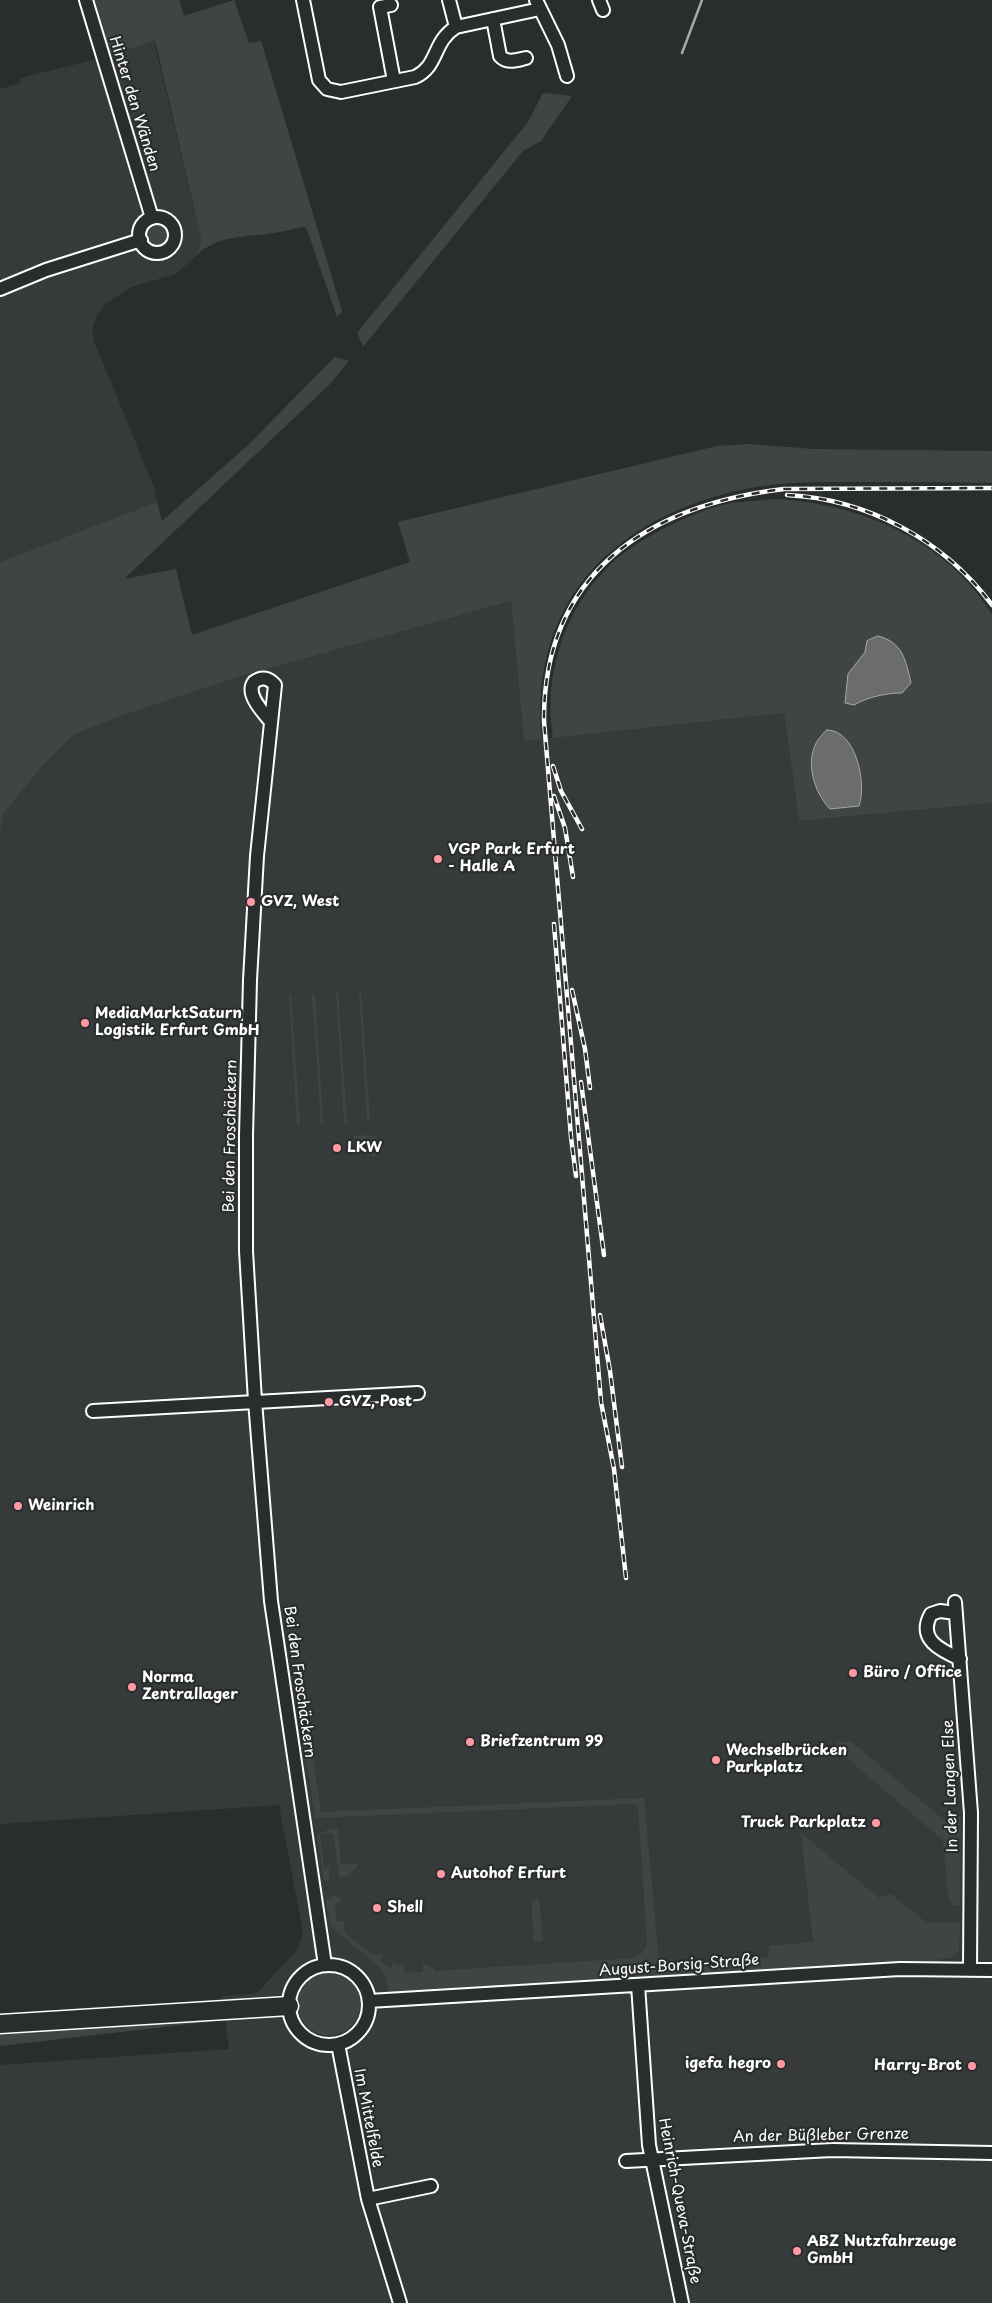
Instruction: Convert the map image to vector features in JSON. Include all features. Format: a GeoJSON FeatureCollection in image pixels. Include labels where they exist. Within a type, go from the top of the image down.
{"type":"FeatureCollection","features":[{"type":"Feature","properties":{"kind":"highway"},"geometry":{"type":"LineString","coordinates":[[0,2024],[289,2006]]}},
{"type":"Feature","properties":{"kind":"highway"},"geometry":{"type":"LineString","coordinates":[[0,2015],[64,2020]]}},
{"type":"Feature","properties":{"kind":"highway"},"geometry":{"type":"LineString","coordinates":[[0,2028],[64,2020]]}},
{"type":"Feature","properties":{"kind":"street","name":"Hinter den Wänden"},"geometry":{"type":"LineString","coordinates":[[86,0],[152,218]]}},
{"type":"Feature","properties":{"kind":"street"},"geometry":{"type":"LineString","coordinates":[[303,0],[319,80],[326,89],[341,92],[415,77],[424,72],[445,34],[456,27],[493,19],[538,4],[558,45],[568,76]]}},
{"type":"Feature","properties":{"kind":"street"},"geometry":{"type":"LineString","coordinates":[[449,0],[456,27]]}},
{"type":"Feature","properties":{"kind":"street"},"geometry":{"type":"LineString","coordinates":[[391,5],[380,7],[394,81]]}},
{"type":"Feature","properties":{"kind":"street"},"geometry":{"type":"LineString","coordinates":[[493,19],[500,56],[508,62],[526,58]]}},
{"type":"Feature","properties":{"kind":"street"},"geometry":{"type":"LineString","coordinates":[[152,218],[163,218],[175,231],[173,243],[165,251],[153,252],[143,246],[140,240],[140,230],[152,218]]}},
{"type":"Feature","properties":{"kind":"street"},"geometry":{"type":"LineString","coordinates":[[0,289],[46,270],[140,240]]}},
{"type":"Feature","properties":{"kind":"street","name":"Bei den Froschäckern"},"geometry":{"type":"LineString","coordinates":[[271,722],[257,856],[247,1093],[246,1251],[255,1401],[271,1600],[325,1965]]}},
{"type":"Feature","properties":{"kind":"street"},"geometry":{"type":"LineString","coordinates":[[93,1411],[418,1393]]}},
{"type":"Feature","properties":{"kind":"street","name":"In der Langen Else"},"geometry":{"type":"LineString","coordinates":[[960,1659],[939,1650],[928,1638],[926,1622],[931,1614],[955,1607],[960,1659],[971,1814],[970,1969]]}},
{"type":"Feature","properties":{"kind":"street"},"geometry":{"type":"LineString","coordinates":[[325,1965],[348,1970],[358,1978],[369,2001],[367,2016],[361,2029],[351,2038],[338,2044],[321,2044],[305,2037],[296,2028],[291,2018],[289,2006],[294,1984],[302,1975],[312,1969],[325,1965]]}},
{"type":"Feature","properties":{"kind":"street","name":"August-Borsig-Straße"},"geometry":{"type":"LineString","coordinates":[[369,2001],[900,1970],[992,1970]]}},
{"type":"Feature","properties":{"kind":"street","name":"Heinrich-Queva-Straße"},"geometry":{"type":"LineString","coordinates":[[638,1985],[652,2158],[682,2303]]}},
{"type":"Feature","properties":{"kind":"street","name":"Im Mittelfelde"},"geometry":{"type":"LineString","coordinates":[[338,2044],[368,2199],[400,2303]]}},
{"type":"Feature","properties":{"kind":"street","name":"An der Büßleber Grenze"},"geometry":{"type":"LineString","coordinates":[[626,2161],[652,2158],[832,2150],[992,2153]]}},
{"type":"Feature","properties":{"kind":"street"},"geometry":{"type":"LineString","coordinates":[[368,2199],[432,2186]]}},
{"type":"Feature","properties":{"kind":"shaded area"},"geometry":{"type":"Polygon","coordinates":[[[93,0],[179,0],[184,16],[234,0],[249,43],[261,41],[342,311],[337,317],[306,227],[226,239],[207,247],[198,254],[201,238],[155,40],[110,56],[93,0]]]}},
{"type":"Feature","properties":{"kind":"shaded area"},"geometry":{"type":"Polygon","coordinates":[[[155,40],[201,238],[198,254],[176,274],[131,287],[106,304],[97,315],[92,329],[94,341],[155,490],[157,502],[0,562],[0,89],[20,83],[20,78],[110,56],[155,40]]]}},
{"type":"Feature","properties":{"kind":"shaded area"},"geometry":{"type":"Polygon","coordinates":[[[543,93],[572,96],[541,141],[523,151],[363,347],[357,333],[528,122],[543,93]]]}},
{"type":"Feature","properties":{"kind":"shaded area"},"geometry":{"type":"Polygon","coordinates":[[[157,225],[164,228],[167,235],[164,242],[157,245],[150,242],[147,235],[150,228],[157,225]]]}},
{"type":"Feature","properties":{"kind":"shaded area"},"geometry":{"type":"Polygon","coordinates":[[[335,357],[349,361],[329,385],[124,579],[176,569],[192,635],[410,562],[398,522],[717,446],[749,444],[813,449],[992,451],[992,483],[806,482],[778,484],[750,488],[703,501],[660,518],[622,542],[591,571],[567,605],[550,644],[542,689],[542,739],[524,741],[511,601],[242,676],[126,714],[75,734],[39,770],[4,813],[0,832],[0,562],[157,502],[162,521],[247,446],[335,357]]]}},
{"type":"Feature","properties":{"kind":"shaded area"},"geometry":{"type":"Polygon","coordinates":[[[776,499],[838,508],[898,530],[925,546],[951,565],[973,588],[992,614],[992,803],[799,821],[784,713],[553,738],[551,691],[560,645],[580,602],[610,565],[622,554],[642,541],[694,515],[727,504],[776,499]],[[865,652],[848,674],[862,700],[887,693],[902,693],[911,683],[908,669],[865,652]],[[827,730],[818,737],[815,775],[819,792],[823,801],[830,809],[833,730],[827,730]]]}},
{"type":"Feature","properties":{"kind":"shaded area"},"geometry":{"type":"Polygon","coordinates":[[[511,601],[524,741],[784,713],[799,821],[992,803],[992,2303],[0,2303],[0,2065],[229,2049],[222,1996],[257,1993],[298,1949],[303,1932],[279,1805],[0,1824],[0,832],[4,813],[39,770],[75,734],[126,714],[242,676],[511,601]]]}},
{"type":"Feature","properties":{"kind":"shaded area"},"geometry":{"type":"Polygon","coordinates":[[[878,636],[893,643],[898,648],[905,660],[911,683],[902,693],[877,696],[854,705],[845,703],[848,674],[865,652],[867,641],[878,636]]]}},
{"type":"Feature","properties":{"kind":"shaded area"},"geometry":{"type":"Polygon","coordinates":[[[827,730],[837,732],[845,739],[857,759],[861,784],[859,806],[830,809],[818,790],[814,780],[812,758],[814,747],[827,730]]]}},
{"type":"Feature","properties":{"kind":"shaded area"},"geometry":{"type":"Polygon","coordinates":[[[359,991],[361,991],[370,1121],[367,1121],[359,991]]]}},
{"type":"Feature","properties":{"kind":"shaded area"},"geometry":{"type":"Polygon","coordinates":[[[336,992],[338,992],[347,1122],[344,1123],[336,992]]]}},
{"type":"Feature","properties":{"kind":"shaded area"},"geometry":{"type":"Polygon","coordinates":[[[312,994],[315,994],[323,1124],[321,1124],[312,994]]]}},
{"type":"Feature","properties":{"kind":"shaded area"},"geometry":{"type":"Polygon","coordinates":[[[289,995],[291,995],[300,1125],[297,1126],[289,995]]]}},
{"type":"Feature","properties":{"kind":"shaded area"},"geometry":{"type":"Polygon","coordinates":[[[370,1135],[376,1137],[380,1145],[379,1153],[373,1157],[366,1154],[353,1136],[370,1135]]]}},
{"type":"Feature","properties":{"kind":"shaded area"},"geometry":{"type":"Polygon","coordinates":[[[301,1679],[321,1812],[644,1798],[659,1963],[768,1957],[769,1946],[813,1942],[801,1833],[879,1898],[891,1894],[927,1923],[960,1923],[959,1950],[952,1958],[938,1959],[938,1964],[401,1994],[388,1992],[386,1978],[381,1968],[333,1929],[329,1919],[326,1900],[333,1895],[340,1898],[341,1902],[335,1904],[337,1922],[344,1921],[345,1933],[374,1955],[384,1955],[380,1960],[390,1968],[394,1963],[398,1966],[403,1965],[404,1973],[423,1972],[423,1964],[434,1968],[434,1971],[635,1958],[635,1955],[642,1953],[647,1945],[638,1807],[633,1804],[315,1818],[294,1681],[301,1679]]]}},
{"type":"Feature","properties":{"kind":"shaded area"},"geometry":{"type":"Polygon","coordinates":[[[837,1742],[852,1742],[945,1821],[950,1815],[961,1817],[960,1905],[953,1905],[948,1898],[943,1840],[836,1749],[837,1742]]]}},
{"type":"Feature","properties":{"kind":"shaded area"},"geometry":{"type":"Polygon","coordinates":[[[330,1829],[338,1829],[341,1864],[359,1864],[346,1877],[339,1877],[333,1833],[320,1835],[324,1867],[330,1866],[329,1880],[324,1881],[317,1835],[330,1829]]]}},
{"type":"Feature","properties":{"kind":"shaded area"},"geometry":{"type":"Polygon","coordinates":[[[539,1899],[543,1941],[534,1942],[531,1900],[539,1899]]]}},
{"type":"Feature","properties":{"kind":"shaded area"},"geometry":{"type":"Polygon","coordinates":[[[323,1973],[335,1973],[351,1982],[358,1992],[360,2004],[358,2016],[351,2026],[335,2035],[323,2035],[312,2030],[303,2021],[298,2010],[298,1998],[303,1987],[312,1978],[323,1973]]]}},
{"type":"Feature","properties":{"kind":"shaded area"},"geometry":{"type":"Polygon","coordinates":[[[216,2021],[0,2046],[0,2035],[87,2027],[216,2021]]]}},
{"type":"Feature","properties":{"kind":"waterway"},"geometry":{"type":"LineString","coordinates":[[682,53],[702,0]]}},
{"type":"Feature","properties":{"kind":"railway"},"geometry":{"type":"LineString","coordinates":[[626,1578],[614,1469],[601,1402],[544,721],[548,669],[562,625],[584,587],[613,556],[648,530],[689,511],[735,497],[784,489],[992,488]]}},
{"type":"Feature","properties":{"kind":"railway"},"geometry":{"type":"LineString","coordinates":[[787,495],[817,498],[846,505],[874,514],[902,527],[951,561],[973,582],[992,605]]}},
{"type":"Feature","properties":{"kind":"railway"},"geometry":{"type":"LineString","coordinates":[[553,766],[561,791],[582,829]]}},
{"type":"Feature","properties":{"kind":"railway"},"geometry":{"type":"LineString","coordinates":[[554,796],[565,828],[573,877]]}},
{"type":"Feature","properties":{"kind":"railway"},"geometry":{"type":"LineString","coordinates":[[554,924],[571,1137],[576,1176]]}},
{"type":"Feature","properties":{"kind":"railway"},"geometry":{"type":"LineString","coordinates":[[572,990],[585,1049],[590,1088]]}},
{"type":"Feature","properties":{"kind":"railway"},"geometry":{"type":"LineString","coordinates":[[581,1082],[604,1255]]}},
{"type":"Feature","properties":{"kind":"railway"},"geometry":{"type":"LineString","coordinates":[[600,1315],[610,1371],[622,1467]]}},
{"type":"Feature","properties":{"kind":"place","name":"VGP Park Erfurt - Halle A"},"geometry":{"type":"Point","coordinates":[438,859]}},
{"type":"Feature","properties":{"kind":"place","name":"GVZ, West"},"geometry":{"type":"Point","coordinates":[251,902]}},
{"type":"Feature","properties":{"kind":"place","name":"MediaMarktSaturn Logistik Erfurt GmbH"},"geometry":{"type":"Point","coordinates":[85,1023]}},
{"type":"Feature","properties":{"kind":"place","name":"LKW"},"geometry":{"type":"Point","coordinates":[337,1148]}},
{"type":"Feature","properties":{"kind":"place","name":"GVZ, Post"},"geometry":{"type":"Point","coordinates":[329,1402]}},
{"type":"Feature","properties":{"kind":"place","name":"Weinrich"},"geometry":{"type":"Point","coordinates":[18,1506]}},
{"type":"Feature","properties":{"kind":"place","name":"Büro / Office"},"geometry":{"type":"Point","coordinates":[853,1673]}},
{"type":"Feature","properties":{"kind":"place","name":"Norma Zentrallager"},"geometry":{"type":"Point","coordinates":[132,1687]}},
{"type":"Feature","properties":{"kind":"place","name":"Briefzentrum 99"},"geometry":{"type":"Point","coordinates":[470,1742]}},
{"type":"Feature","properties":{"kind":"place","name":"Wechselbrücken Parkplatz"},"geometry":{"type":"Point","coordinates":[716,1760]}},
{"type":"Feature","properties":{"kind":"place","name":"Truck Parkplatz"},"geometry":{"type":"Point","coordinates":[876,1823]}},
{"type":"Feature","properties":{"kind":"place","name":"Autohof Erfurt"},"geometry":{"type":"Point","coordinates":[441,1874]}},
{"type":"Feature","properties":{"kind":"place","name":"Shell"},"geometry":{"type":"Point","coordinates":[377,1908]}},
{"type":"Feature","properties":{"kind":"place","name":"igefa hegro"},"geometry":{"type":"Point","coordinates":[781,2064]}},
{"type":"Feature","properties":{"kind":"place","name":"Harry-Brot"},"geometry":{"type":"Point","coordinates":[972,2066]}},
{"type":"Feature","properties":{"kind":"place","name":"ABZ Nutzfahrzeuge GmbH"},"geometry":{"type":"Point","coordinates":[797,2251]}}]}
